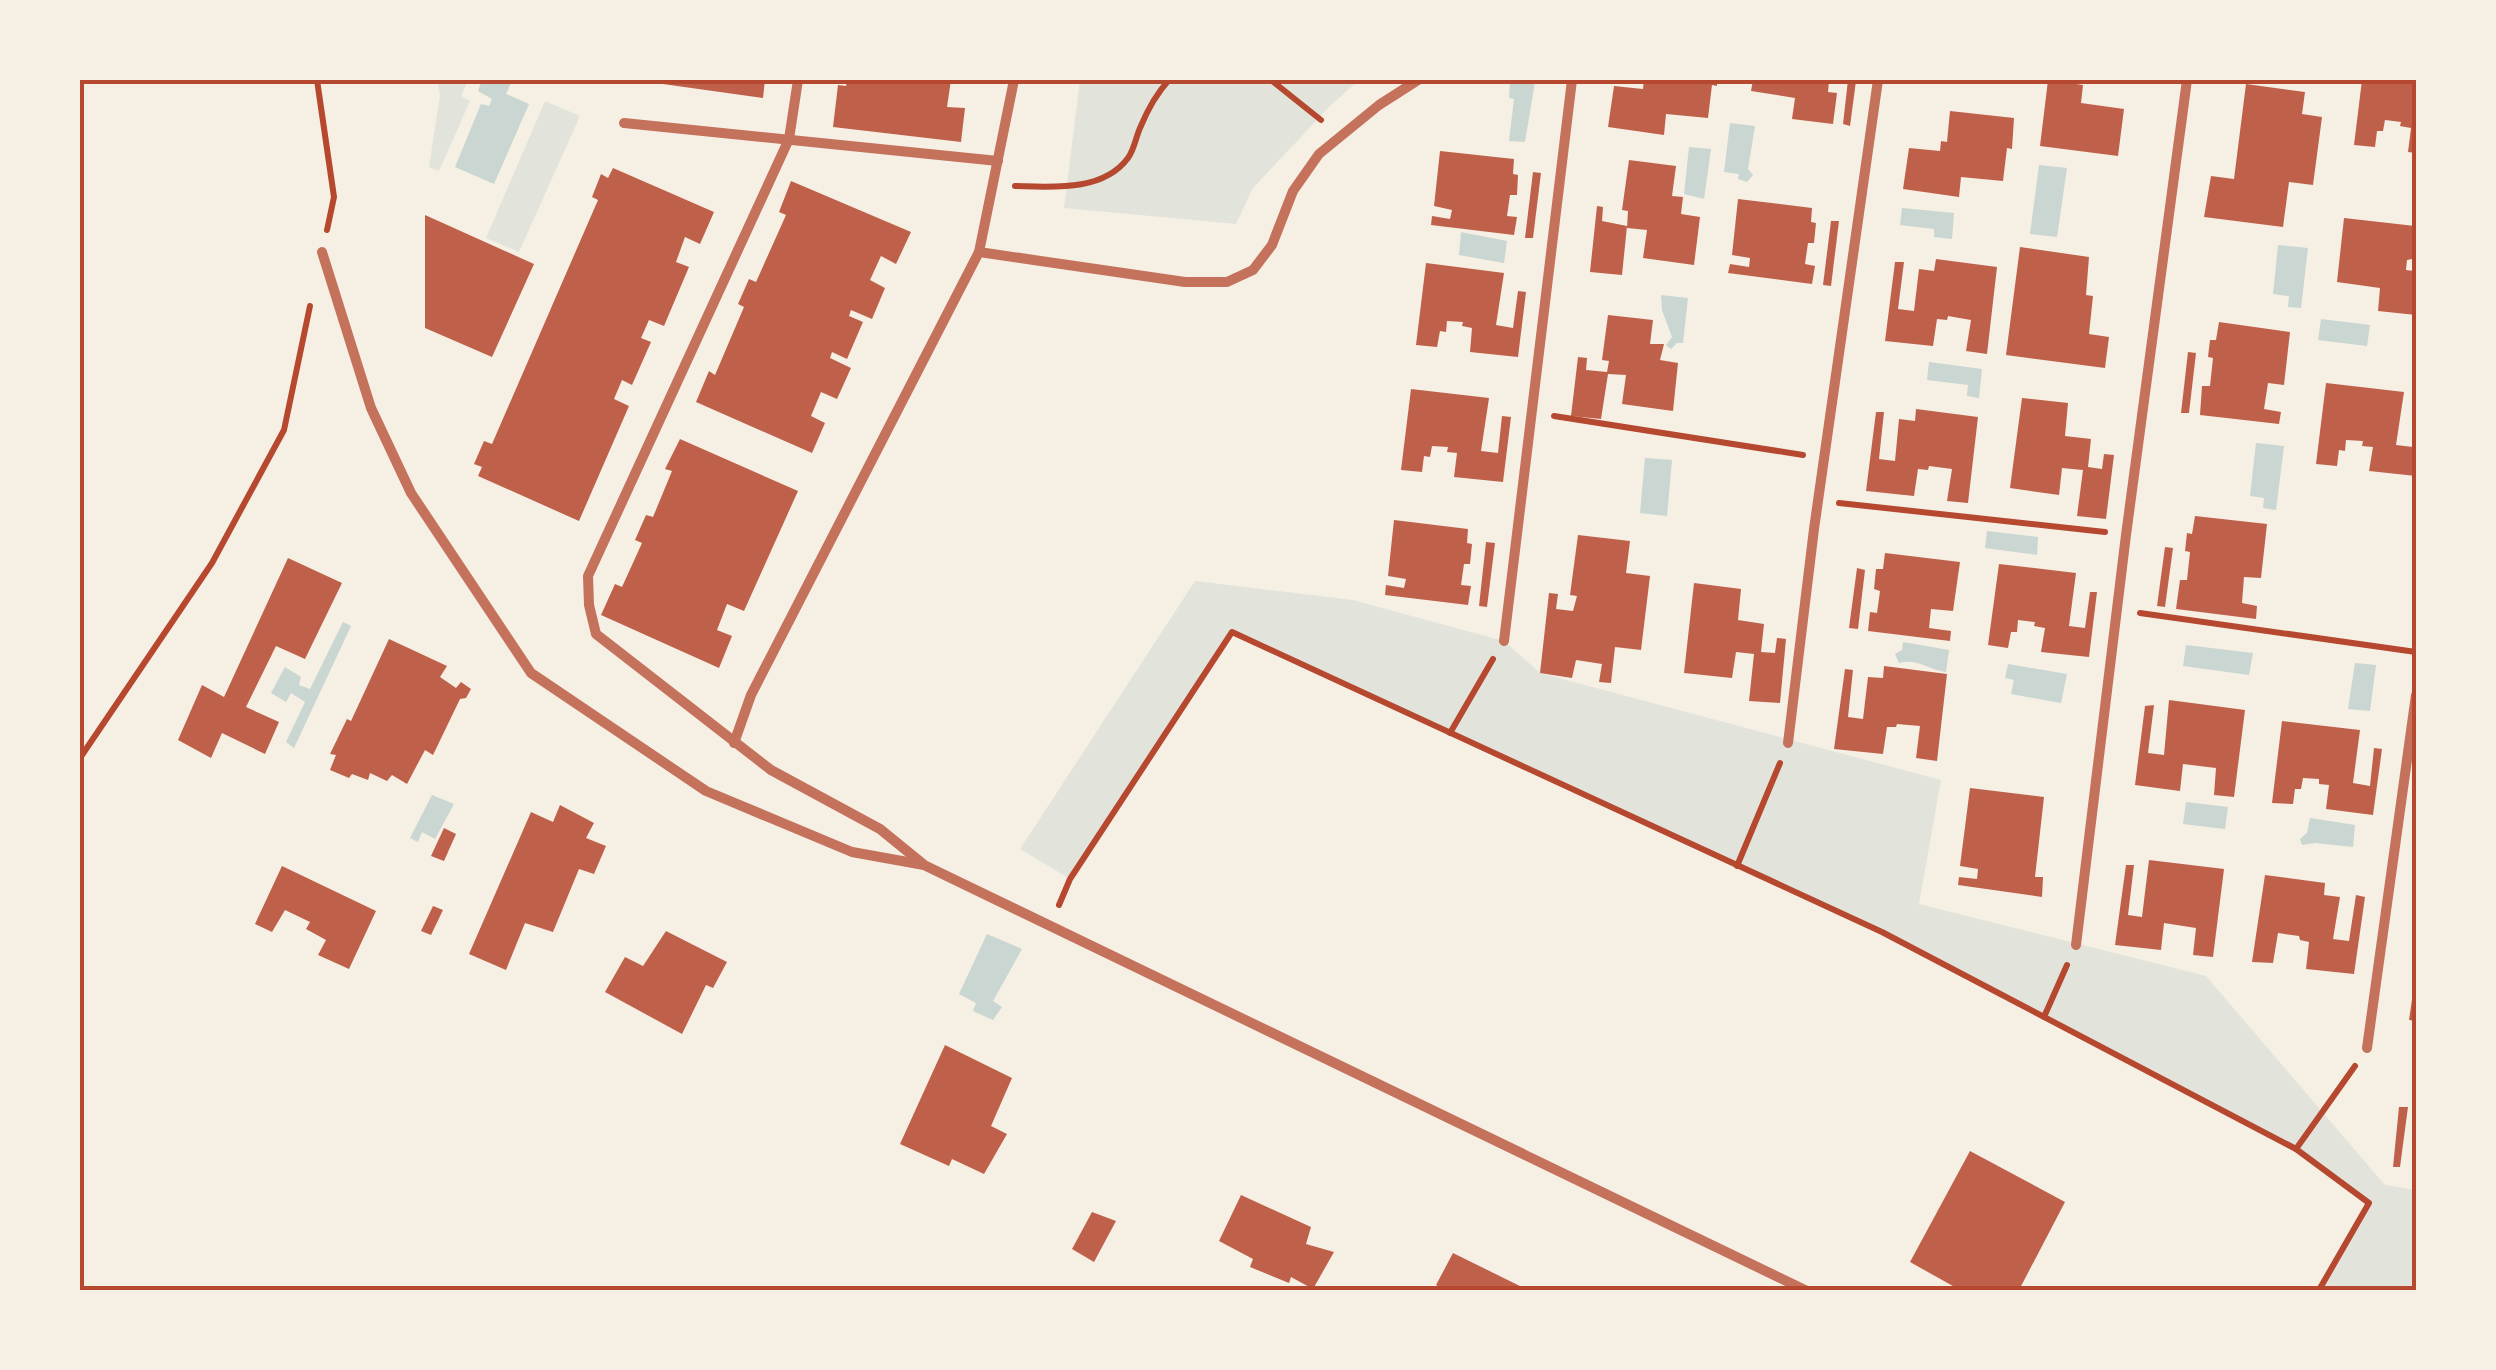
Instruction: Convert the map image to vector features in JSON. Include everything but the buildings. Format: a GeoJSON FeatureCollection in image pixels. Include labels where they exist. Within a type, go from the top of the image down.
{"type":"FeatureCollection","features":[{"type":"Feature","properties":{"kind":"street"},"geometry":{"type":"LineString","coordinates":[[798,80],[788,140],[588,576],[596,634],[771,770],[880,829],[924,864],[1805,1290]]}},
{"type":"Feature","properties":{"kind":"street"},"geometry":{"type":"LineString","coordinates":[[734,743],[751,695],[979,252],[1014,80]]}},
{"type":"Feature","properties":{"kind":"street"},"geometry":{"type":"LineString","coordinates":[[979,252],[1185,282],[1227,282],[1253,270],[1272,245],[1293,191],[1319,154],[1418,80]]}},
{"type":"Feature","properties":{"kind":"street"},"geometry":{"type":"LineString","coordinates":[[1504,641],[1572,80]]}},
{"type":"Feature","properties":{"kind":"street"},"geometry":{"type":"LineString","coordinates":[[1788,743],[1878,80]]}},
{"type":"Feature","properties":{"kind":"street"},"geometry":{"type":"LineString","coordinates":[[2076,946],[2187,80]]}},
{"type":"Feature","properties":{"kind":"street"},"geometry":{"type":"LineString","coordinates":[[624,123],[998,161]]}},
{"type":"Feature","properties":{"kind":"street"},"geometry":{"type":"LineString","coordinates":[[322,252],[371,408],[410,493],[531,674],[706,791],[852,852],[924,864]]}},
{"type":"Feature","properties":{"kind":"street"},"geometry":{"type":"LineString","coordinates":[[2368,1048],[2416,695]]}},
{"type":"Feature","properties":{"kind":"path"},"geometry":{"type":"LineString","coordinates":[[317,80],[334,196],[322,252]]}},
{"type":"Feature","properties":{"kind":"path"},"geometry":{"type":"LineString","coordinates":[[1159,80],[1159,91]]}},
{"type":"Feature","properties":{"kind":"path"},"geometry":{"type":"LineString","coordinates":[[994,185],[1066,188],[1104,176],[1128,158],[1159,91],[1169,80]]}},
{"type":"Feature","properties":{"kind":"path"},"geometry":{"type":"LineString","coordinates":[[1272,80],[1339,137]]}},
{"type":"Feature","properties":{"kind":"path"},"geometry":{"type":"LineString","coordinates":[[80,758],[212,564],[284,430],[311,305]]}},
{"type":"Feature","properties":{"kind":"path"},"geometry":{"type":"LineString","coordinates":[[1530,413],[1824,458]]}},
{"type":"Feature","properties":{"kind":"path"},"geometry":{"type":"LineString","coordinates":[[1818,500],[2126,535]]}},
{"type":"Feature","properties":{"kind":"path"},"geometry":{"type":"LineString","coordinates":[[2119,610],[2416,652]]}},
{"type":"Feature","properties":{"kind":"path"},"geometry":{"type":"LineString","coordinates":[[1051,924],[1070,879],[1232,632],[1882,932],[2296,1149],[2368,1202],[2319,1290]]}},
{"type":"Feature","properties":{"kind":"path"},"geometry":{"type":"LineString","coordinates":[[1450,733],[1504,641]]}},
{"type":"Feature","properties":{"kind":"path"},"geometry":{"type":"LineString","coordinates":[[1737,866],[1788,743]]}},
{"type":"Feature","properties":{"kind":"path"},"geometry":{"type":"LineString","coordinates":[[2044,1017],[2076,946]]}},
{"type":"Feature","properties":{"kind":"path"},"geometry":{"type":"LineString","coordinates":[[2296,1149],[2368,1048]]}},
{"type":"Feature","properties":{"kind":"shaded area"},"geometry":{"type":"Polygon","coordinates":[[[437,80],[468,80],[461,96],[470,101],[439,171],[429,167],[440,95],[437,80]]]}},
{"type":"Feature","properties":{"kind":"shaded area"},"geometry":{"type":"Polygon","coordinates":[[[482,80],[511,83],[506,94],[529,104],[494,184],[455,167],[481,104],[489,106],[492,99],[478,91],[482,80]]]}},
{"type":"Feature","properties":{"kind":"shaded area"},"geometry":{"type":"Polygon","coordinates":[[[1080,80],[1359,80],[1253,188],[1236,224],[1064,208],[1080,80]]]}},
{"type":"Feature","properties":{"kind":"shaded area"},"geometry":{"type":"Polygon","coordinates":[[[1510,80],[1535,82],[1525,142],[1509,141],[1514,99],[1509,98],[1510,80]]]}},
{"type":"Feature","properties":{"kind":"shaded area"},"geometry":{"type":"Polygon","coordinates":[[[545,101],[580,116],[519,252],[486,238],[545,101]]]}},
{"type":"Feature","properties":{"kind":"shaded area"},"geometry":{"type":"Polygon","coordinates":[[[1730,123],[1755,126],[1748,169],[1753,175],[1747,182],[1738,179],[1739,174],[1724,172],[1730,123]]]}},
{"type":"Feature","properties":{"kind":"shaded area"},"geometry":{"type":"Polygon","coordinates":[[[1689,147],[1711,149],[1704,199],[1684,194],[1689,147]]]}},
{"type":"Feature","properties":{"kind":"shaded area"},"geometry":{"type":"Polygon","coordinates":[[[2039,165],[2067,168],[2057,237],[2030,234],[2039,165]]]}},
{"type":"Feature","properties":{"kind":"shaded area"},"geometry":{"type":"Polygon","coordinates":[[[1902,208],[1954,213],[1952,239],[1934,237],[1934,229],[1900,225],[1902,208]]]}},
{"type":"Feature","properties":{"kind":"shaded area"},"geometry":{"type":"Polygon","coordinates":[[[1461,232],[1507,241],[1504,263],[1459,255],[1461,232]]]}},
{"type":"Feature","properties":{"kind":"shaded area"},"geometry":{"type":"Polygon","coordinates":[[[2278,245],[2308,248],[2301,308],[2288,307],[2289,296],[2273,294],[2278,245]]]}},
{"type":"Feature","properties":{"kind":"shaded area"},"geometry":{"type":"Polygon","coordinates":[[[1661,295],[1688,298],[1683,343],[1671,349],[1666,345],[1672,337],[1661,295]]]}},
{"type":"Feature","properties":{"kind":"shaded area"},"geometry":{"type":"Polygon","coordinates":[[[2321,319],[2370,325],[2367,346],[2318,340],[2321,319]]]}},
{"type":"Feature","properties":{"kind":"shaded area"},"geometry":{"type":"Polygon","coordinates":[[[1929,362],[1982,369],[1979,398],[1967,396],[1968,385],[1927,380],[1929,362]]]}},
{"type":"Feature","properties":{"kind":"shaded area"},"geometry":{"type":"Polygon","coordinates":[[[2256,443],[2284,446],[2276,510],[2263,508],[2264,498],[2250,496],[2256,443]]]}},
{"type":"Feature","properties":{"kind":"shaded area"},"geometry":{"type":"Polygon","coordinates":[[[1645,458],[1672,460],[1667,516],[1640,513],[1645,458]]]}},
{"type":"Feature","properties":{"kind":"shaded area"},"geometry":{"type":"Polygon","coordinates":[[[1987,531],[2038,537],[2037,555],[1985,548],[1987,531]]]}},
{"type":"Feature","properties":{"kind":"shaded area"},"geometry":{"type":"Polygon","coordinates":[[[1195,581],[1353,600],[1504,641],[1540,673],[1941,780],[1919,904],[2206,976],[2385,1185],[2416,1190],[2416,1290],[2319,1290],[2368,1203],[2296,1149],[1882,932],[1232,633],[1070,879],[1020,849],[1195,581]]]}},
{"type":"Feature","properties":{"kind":"shaded area"},"geometry":{"type":"Polygon","coordinates":[[[343,622],[351,626],[294,748],[286,742],[305,702],[291,693],[286,702],[271,693],[285,667],[301,677],[299,685],[310,689],[343,622]]]}},
{"type":"Feature","properties":{"kind":"shaded area"},"geometry":{"type":"Polygon","coordinates":[[[1903,642],[1949,650],[1946,672],[1917,663],[1899,663],[1895,654],[1902,650],[1903,642]]]}},
{"type":"Feature","properties":{"kind":"shaded area"},"geometry":{"type":"Polygon","coordinates":[[[2186,645],[2253,653],[2249,675],[2183,666],[2186,645]]]}},
{"type":"Feature","properties":{"kind":"shaded area"},"geometry":{"type":"Polygon","coordinates":[[[2355,663],[2376,665],[2370,711],[2348,709],[2355,663]]]}},
{"type":"Feature","properties":{"kind":"shaded area"},"geometry":{"type":"Polygon","coordinates":[[[2008,664],[2067,674],[2061,703],[2011,694],[2014,680],[2005,678],[2008,664]]]}},
{"type":"Feature","properties":{"kind":"shaded area"},"geometry":{"type":"Polygon","coordinates":[[[432,795],[454,804],[435,839],[422,832],[418,842],[410,838],[432,795]]]}},
{"type":"Feature","properties":{"kind":"shaded area"},"geometry":{"type":"Polygon","coordinates":[[[2186,802],[2228,807],[2225,829],[2183,824],[2186,802]]]}},
{"type":"Feature","properties":{"kind":"shaded area"},"geometry":{"type":"Polygon","coordinates":[[[2310,818],[2355,825],[2353,847],[2302,845],[2300,839],[2307,833],[2310,818]]]}},
{"type":"Feature","properties":{"kind":"shaded area"},"geometry":{"type":"Polygon","coordinates":[[[987,934],[1022,949],[993,1001],[1002,1007],[993,1020],[973,1011],[976,1003],[959,994],[987,934]]]}}]}
